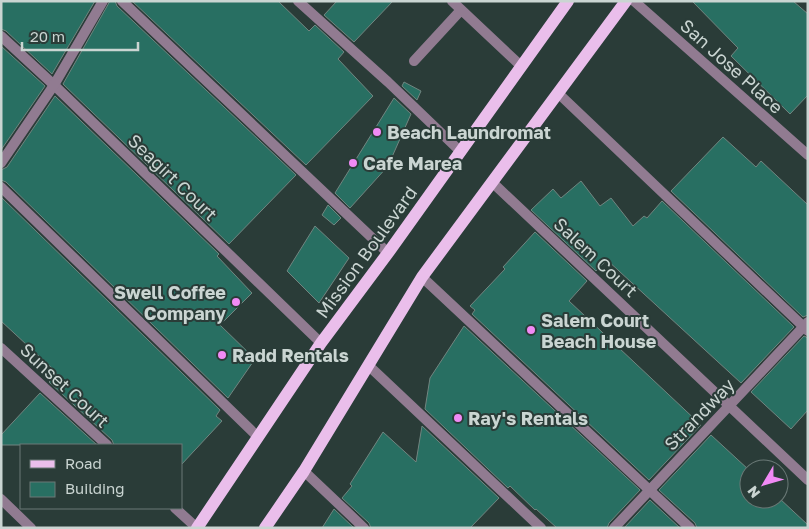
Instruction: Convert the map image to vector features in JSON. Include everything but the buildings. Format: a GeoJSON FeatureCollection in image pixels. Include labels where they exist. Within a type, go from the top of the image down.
{"type":"FeatureCollection","features":[{"type":"Feature","properties":{"kind":"main road","name":"Mission Boulevard"},"geometry":{"type":"LineString","coordinates":[[197,528],[322,343],[568,1]]}},
{"type":"Feature","properties":{"kind":"main road"},"geometry":{"type":"LineString","coordinates":[[265,528],[304,472],[422,277],[626,1]]}},
{"type":"Feature","properties":{"kind":"street"},"geometry":{"type":"LineString","coordinates":[[1,163],[54,85],[103,1]]}},
{"type":"Feature","properties":{"kind":"street"},"geometry":{"type":"LineString","coordinates":[[122,1],[388,253]]}},
{"type":"Feature","properties":{"kind":"street"},"geometry":{"type":"LineString","coordinates":[[298,1],[388,82],[461,152]]}},
{"type":"Feature","properties":{"kind":"street"},"geometry":{"type":"LineString","coordinates":[[452,1],[521,66]]}},
{"type":"Feature","properties":{"kind":"street","name":"San Jose Place"},"geometry":{"type":"LineString","coordinates":[[634,1],[808,155]]}},
{"type":"Feature","properties":{"kind":"street"},"geometry":{"type":"LineString","coordinates":[[414,61],[461,10]]}},
{"type":"Feature","properties":{"kind":"street","name":"Seagirt Court"},"geometry":{"type":"LineString","coordinates":[[1,36],[322,343]]}},
{"type":"Feature","properties":{"kind":"street"},"geometry":{"type":"LineString","coordinates":[[559,94],[806,327]]}},
{"type":"Feature","properties":{"kind":"street","name":"Salem Court"},"geometry":{"type":"LineString","coordinates":[[493,183],[808,480]]}},
{"type":"Feature","properties":{"kind":"street"},"geometry":{"type":"LineString","coordinates":[[1,187],[258,437]]}},
{"type":"Feature","properties":{"kind":"street"},"geometry":{"type":"LineString","coordinates":[[422,277],[690,528]]}},
{"type":"Feature","properties":{"kind":"street","name":"Strandway"},"geometry":{"type":"LineString","coordinates":[[614,528],[649,489],[806,327]]}},
{"type":"Feature","properties":{"kind":"street","name":"Sunset Court"},"geometry":{"type":"LineString","coordinates":[[1,348],[106,444]]}},
{"type":"Feature","properties":{"kind":"street"},"geometry":{"type":"LineString","coordinates":[[369,366],[541,528]]}},
{"type":"Feature","properties":{"kind":"street"},"geometry":{"type":"LineString","coordinates":[[304,472],[364,528]]}},
{"type":"Feature","properties":{"kind":"street"},"geometry":{"type":"LineString","coordinates":[[1,499],[32,528]]}},
{"type":"Feature","properties":{"kind":"street"},"geometry":{"type":"LineString","coordinates":[[176,509],[197,528]]}},
{"type":"Feature","properties":{"kind":"place","name":"Beach Laundromat"},"geometry":{"type":"Point","coordinates":[377,132]}},
{"type":"Feature","properties":{"kind":"place","name":"Cafe Marea"},"geometry":{"type":"Point","coordinates":[353,163]}},
{"type":"Feature","properties":{"kind":"place","name":"Swell Coffee Company"},"geometry":{"type":"Point","coordinates":[236,302]}},
{"type":"Feature","properties":{"kind":"place","name":"Salem Court Beach House"},"geometry":{"type":"Point","coordinates":[531,330]}},
{"type":"Feature","properties":{"kind":"place","name":"Radd Rentals"},"geometry":{"type":"Point","coordinates":[222,355]}},
{"type":"Feature","properties":{"kind":"place","name":"Ray's Rentals"},"geometry":{"type":"Point","coordinates":[458,418]}}]}
